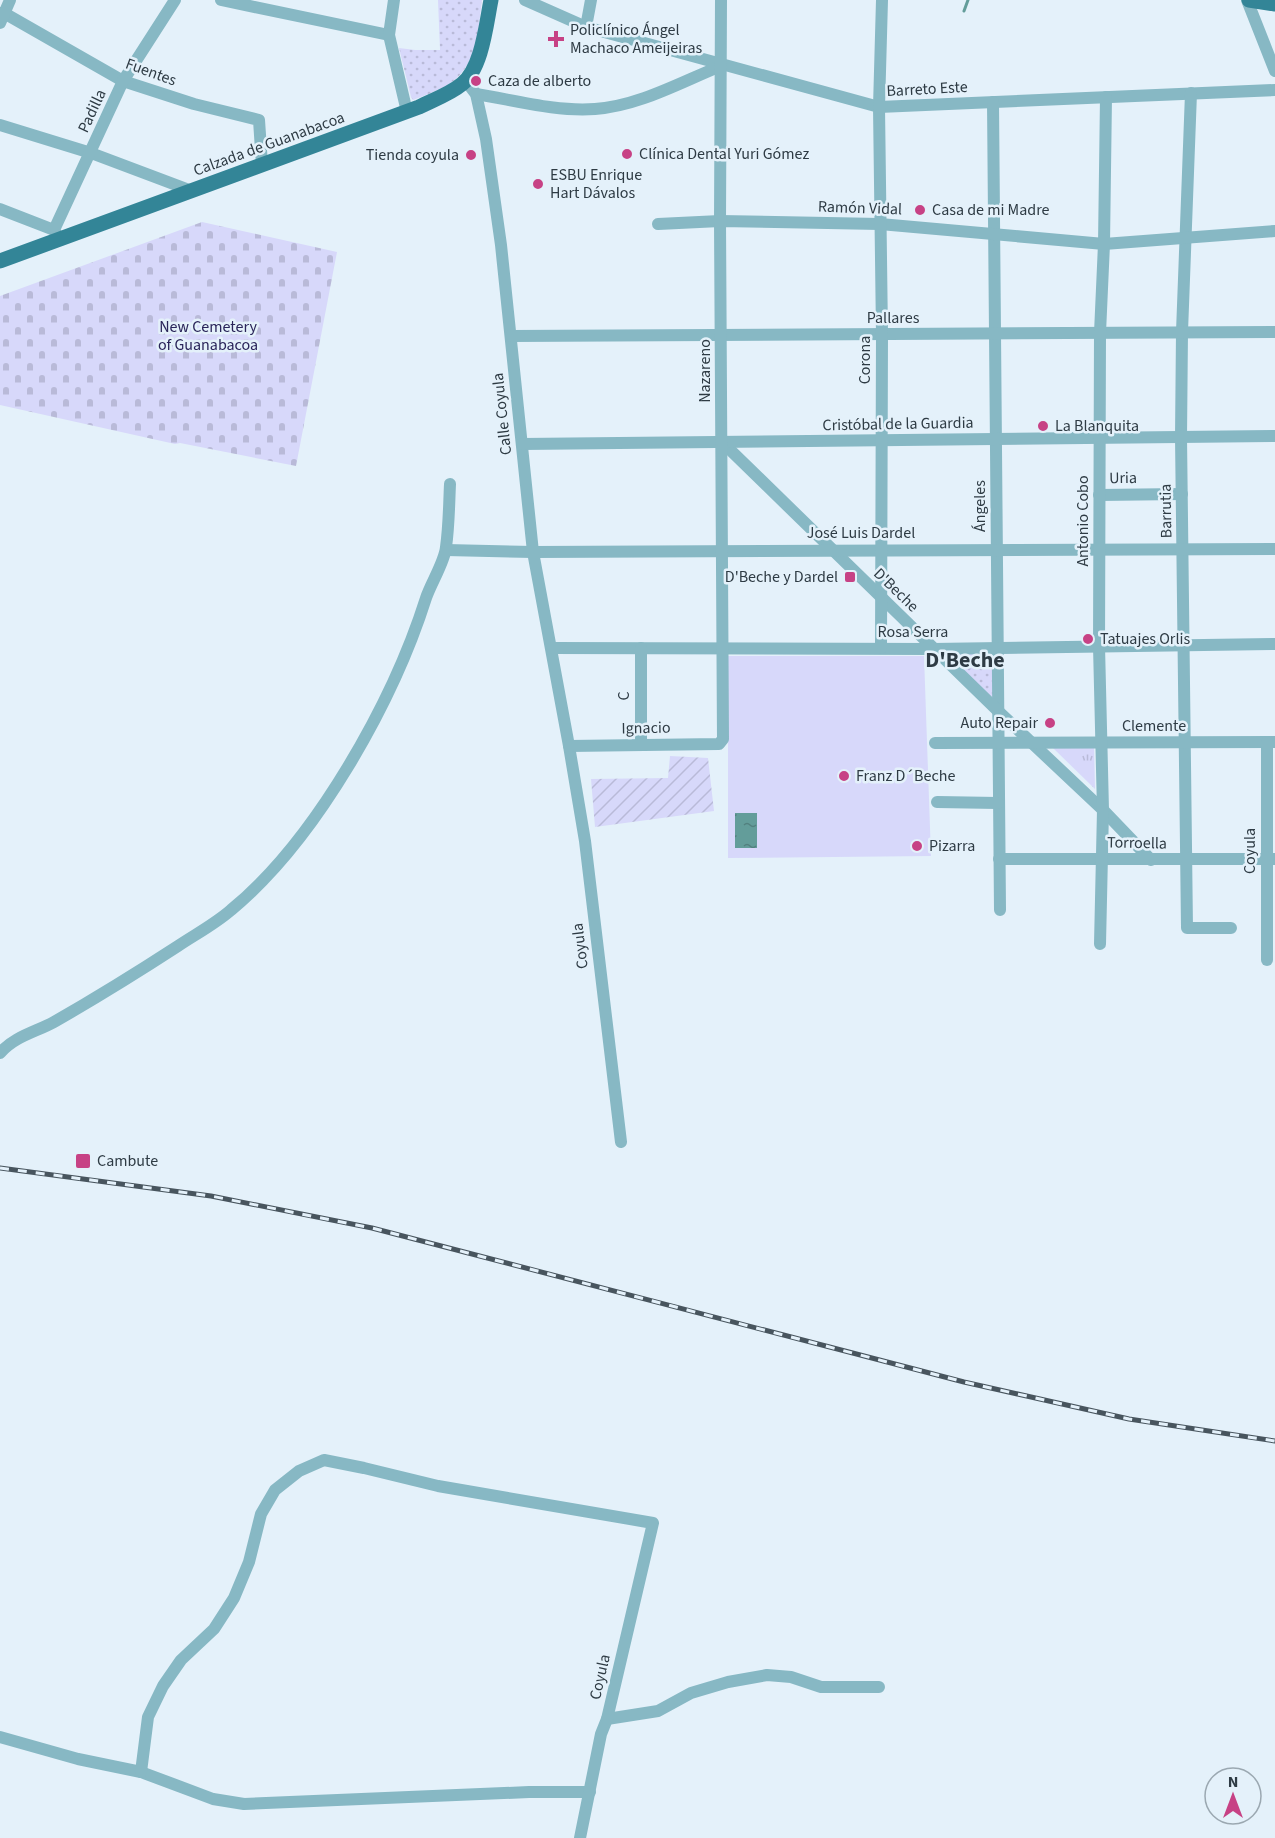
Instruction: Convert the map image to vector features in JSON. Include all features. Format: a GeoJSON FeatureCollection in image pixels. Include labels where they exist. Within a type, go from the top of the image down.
{"type":"FeatureCollection","features":[{"type":"Feature","properties":{"kind":"main road"},"geometry":{"type":"LineString","coordinates":[[466,81],[478,59],[491,0]]}},
{"type":"Feature","properties":{"kind":"main road"},"geometry":{"type":"LineString","coordinates":[[1248,0],[1275,4]]}},
{"type":"Feature","properties":{"kind":"main road","name":"Calzada de Guanabacoa"},"geometry":{"type":"LineString","coordinates":[[0,261],[57,235],[192,191],[407,112],[466,81]]}},
{"type":"Feature","properties":{"kind":"street"},"geometry":{"type":"LineString","coordinates":[[1,16],[10,0]]}},
{"type":"Feature","properties":{"kind":"street","name":"Padilla"},"geometry":{"type":"LineString","coordinates":[[57,235],[123,81],[175,0]]}},
{"type":"Feature","properties":{"kind":"street"},"geometry":{"type":"LineString","coordinates":[[221,0],[389,35]]}},
{"type":"Feature","properties":{"kind":"street"},"geometry":{"type":"LineString","coordinates":[[394,0],[389,35],[407,112]]}},
{"type":"Feature","properties":{"kind":"street","name":"Barreto Este"},"geometry":{"type":"LineString","coordinates":[[525,0],[586,27],[721,66],[879,107],[1275,90]]}},
{"type":"Feature","properties":{"kind":"street"},"geometry":{"type":"LineString","coordinates":[[586,27],[591,0]]}},
{"type":"Feature","properties":{"kind":"street","name":"Nazareno"},"geometry":{"type":"LineString","coordinates":[[721,0],[722,742]]}},
{"type":"Feature","properties":{"kind":"street","name":"Corona"},"geometry":{"type":"LineString","coordinates":[[881,648],[882,334],[879,107],[882,0]]}},
{"type":"Feature","properties":{"kind":"street"},"geometry":{"type":"LineString","coordinates":[[1248,0],[1275,72]]}},
{"type":"Feature","properties":{"kind":"street","name":"Fuentes"},"geometry":{"type":"LineString","coordinates":[[1,16],[123,81],[194,104],[259,120],[262,165]]}},
{"type":"Feature","properties":{"kind":"street"},"geometry":{"type":"LineString","coordinates":[[476,94],[560,108],[595,109],[630,103],[721,66]]}},
{"type":"Feature","properties":{"kind":"street","name":"Calle Coyula"},"geometry":{"type":"LineString","coordinates":[[466,81],[476,94],[488,151],[501,245],[533,552],[569,746]]}},
{"type":"Feature","properties":{"kind":"street","name":"Barrutia"},"geometry":{"type":"LineString","coordinates":[[1191,93],[1182,333],[1181,437],[1187,928],[1231,928]]}},
{"type":"Feature","properties":{"kind":"street","name":"Antonio Cobo"},"geometry":{"type":"LineString","coordinates":[[1100,944],[1103,810],[1099,646],[1100,333],[1106,97]]}},
{"type":"Feature","properties":{"kind":"street","name":"Ángeles"},"geometry":{"type":"LineString","coordinates":[[993,102],[999,910]]}},
{"type":"Feature","properties":{"kind":"street"},"geometry":{"type":"LineString","coordinates":[[0,125],[91,153],[192,191]]}},
{"type":"Feature","properties":{"kind":"street"},"geometry":{"type":"LineString","coordinates":[[0,209],[57,235]]}},
{"type":"Feature","properties":{"kind":"street","name":"Ramón Vidal"},"geometry":{"type":"LineString","coordinates":[[658,224],[720,221],[880,224],[1104,244],[1187,240],[1275,231]]}},
{"type":"Feature","properties":{"kind":"street","name":"Pallares"},"geometry":{"type":"LineString","coordinates":[[511,336],[1275,332]]}},
{"type":"Feature","properties":{"kind":"street","name":"Cristóbal de la Guardia"},"geometry":{"type":"LineString","coordinates":[[522,444],[1275,436]]}},
{"type":"Feature","properties":{"kind":"street","name":"D'Beche"},"geometry":{"type":"LineString","coordinates":[[722,442],[831,550],[1103,810],[1151,860]]}},
{"type":"Feature","properties":{"kind":"street"},"geometry":{"type":"LineString","coordinates":[[0,1053],[18,1038],[40,1030],[81,1006],[231,911],[305,832],[349,764],[392,684],[421,615],[432,581],[446,550],[450,484]]}},
{"type":"Feature","properties":{"kind":"street","name":"Uria"},"geometry":{"type":"LineString","coordinates":[[1099,495],[1182,494]]}},
{"type":"Feature","properties":{"kind":"street","name":"José Luis Dardel"},"geometry":{"type":"LineString","coordinates":[[446,550],[533,552],[1275,549]]}},
{"type":"Feature","properties":{"kind":"street","name":"Rosa Serra"},"geometry":{"type":"LineString","coordinates":[[552,648],[997,648],[1275,644]]}},
{"type":"Feature","properties":{"kind":"street","name":"C"},"geometry":{"type":"LineString","coordinates":[[641,648],[641,745]]}},
{"type":"Feature","properties":{"kind":"street","name":"Ignacio"},"geometry":{"type":"LineString","coordinates":[[569,746],[719,744],[722,742]]}},
{"type":"Feature","properties":{"kind":"street","name":"Clemente"},"geometry":{"type":"LineString","coordinates":[[935,743],[1271,742]]}},
{"type":"Feature","properties":{"kind":"street","name":"Coyula"},"geometry":{"type":"LineString","coordinates":[[1267,960],[1271,859],[1271,742]]}},
{"type":"Feature","properties":{"kind":"street","name":"Coyula"},"geometry":{"type":"LineString","coordinates":[[569,746],[585,841],[621,1142]]}},
{"type":"Feature","properties":{"kind":"street"},"geometry":{"type":"LineString","coordinates":[[938,802],[998,803]]}},
{"type":"Feature","properties":{"kind":"street","name":"Torroella"},"geometry":{"type":"LineString","coordinates":[[999,860],[1271,859]]}},
{"type":"Feature","properties":{"kind":"street","name":"Coyula"},"geometry":{"type":"LineString","coordinates":[[141,1772],[148,1717],[163,1686],[181,1660],[214,1629],[234,1598],[249,1562],[261,1514],[275,1490],[299,1471],[324,1460],[438,1486],[652,1523],[607,1719],[601,1734],[580,1838]]}},
{"type":"Feature","properties":{"kind":"street"},"geometry":{"type":"LineString","coordinates":[[607,1719],[658,1711],[691,1693],[728,1682],[767,1675],[791,1677],[821,1687],[879,1687]]}},
{"type":"Feature","properties":{"kind":"street"},"geometry":{"type":"LineString","coordinates":[[0,1737],[78,1759],[141,1772],[213,1799],[244,1804],[529,1792],[590,1792]]}},
{"type":"Feature","properties":{"kind":"green space"},"geometry":{"type":"Polygon","coordinates":[[[438,0],[482,0],[474,49],[463,71],[455,80],[413,100],[399,48],[440,50],[438,0]]]}},
{"type":"Feature","properties":{"kind":"green space","name":"New Cemetery of Guanabacoa"},"geometry":{"type":"Polygon","coordinates":[[[202,222],[337,252],[296,466],[180,443],[175,444],[0,405],[0,296],[202,222]]]}},
{"type":"Feature","properties":{"kind":"green space"},"geometry":{"type":"Polygon","coordinates":[[[994,650],[994,699],[940,651],[994,650]]]}},
{"type":"Feature","properties":{"kind":"green space","name":"Franz D´Beche"},"geometry":{"type":"Polygon","coordinates":[[[728,656],[924,656],[931,856],[728,858],[728,656]]]}},
{"type":"Feature","properties":{"kind":"green space"},"geometry":{"type":"Polygon","coordinates":[[[1094,746],[1095,789],[1053,748],[1094,746]]]}},
{"type":"Feature","properties":{"kind":"green space"},"geometry":{"type":"Polygon","coordinates":[[[670,756],[708,758],[714,811],[595,827],[591,779],[668,778],[670,756]]]}},
{"type":"Feature","properties":{"kind":"water"},"geometry":{"type":"Polygon","coordinates":[[[735,813],[757,813],[757,848],[735,848],[735,813]]]}},
{"type":"Feature","properties":{"kind":"waterway"},"geometry":{"type":"LineString","coordinates":[[964,11],[968,0]]}},
{"type":"Feature","properties":{"kind":"railway"},"geometry":{"type":"LineString","coordinates":[[0,1168],[211,1196],[372,1228],[964,1382],[1129,1419],[1275,1441]]}},
{"type":"Feature","properties":{"kind":"place","name":"Policlínico Ángel Machaco Ameijeiras"},"geometry":{"type":"Point","coordinates":[556,39]}},
{"type":"Feature","properties":{"kind":"place","name":"Caza de alberto"},"geometry":{"type":"Point","coordinates":[476,81]}},
{"type":"Feature","properties":{"kind":"place","name":"Clínica Dental Yuri Gómez"},"geometry":{"type":"Point","coordinates":[627,154]}},
{"type":"Feature","properties":{"kind":"place","name":"Tienda coyula"},"geometry":{"type":"Point","coordinates":[471,155]}},
{"type":"Feature","properties":{"kind":"place","name":"ESBU Enrique Hart Dávalos"},"geometry":{"type":"Point","coordinates":[538,184]}},
{"type":"Feature","properties":{"kind":"place","name":"Casa de mi Madre"},"geometry":{"type":"Point","coordinates":[920,210]}},
{"type":"Feature","properties":{"kind":"place","name":"La Blanquita"},"geometry":{"type":"Point","coordinates":[1043,426]}},
{"type":"Feature","properties":{"kind":"place","name":"D'Beche y Dardel"},"geometry":{"type":"Point","coordinates":[850,577]}},
{"type":"Feature","properties":{"kind":"place","name":"Tatuajes Orlis"},"geometry":{"type":"Point","coordinates":[1088,639]}},
{"type":"Feature","properties":{"kind":"place","name":"Auto Repair"},"geometry":{"type":"Point","coordinates":[1050,723]}},
{"type":"Feature","properties":{"kind":"place","name":"Franz D´Beche"},"geometry":{"type":"Point","coordinates":[844,776]}},
{"type":"Feature","properties":{"kind":"place","name":"Pizarra"},"geometry":{"type":"Point","coordinates":[917,846]}},
{"type":"Feature","properties":{"kind":"place","name":"Cambute"},"geometry":{"type":"Point","coordinates":[83,1161]}},
{"type":"Feature","properties":{"kind":"district","name":"D'Beche"},"geometry":{"type":"Point","coordinates":[965,660]}}]}
